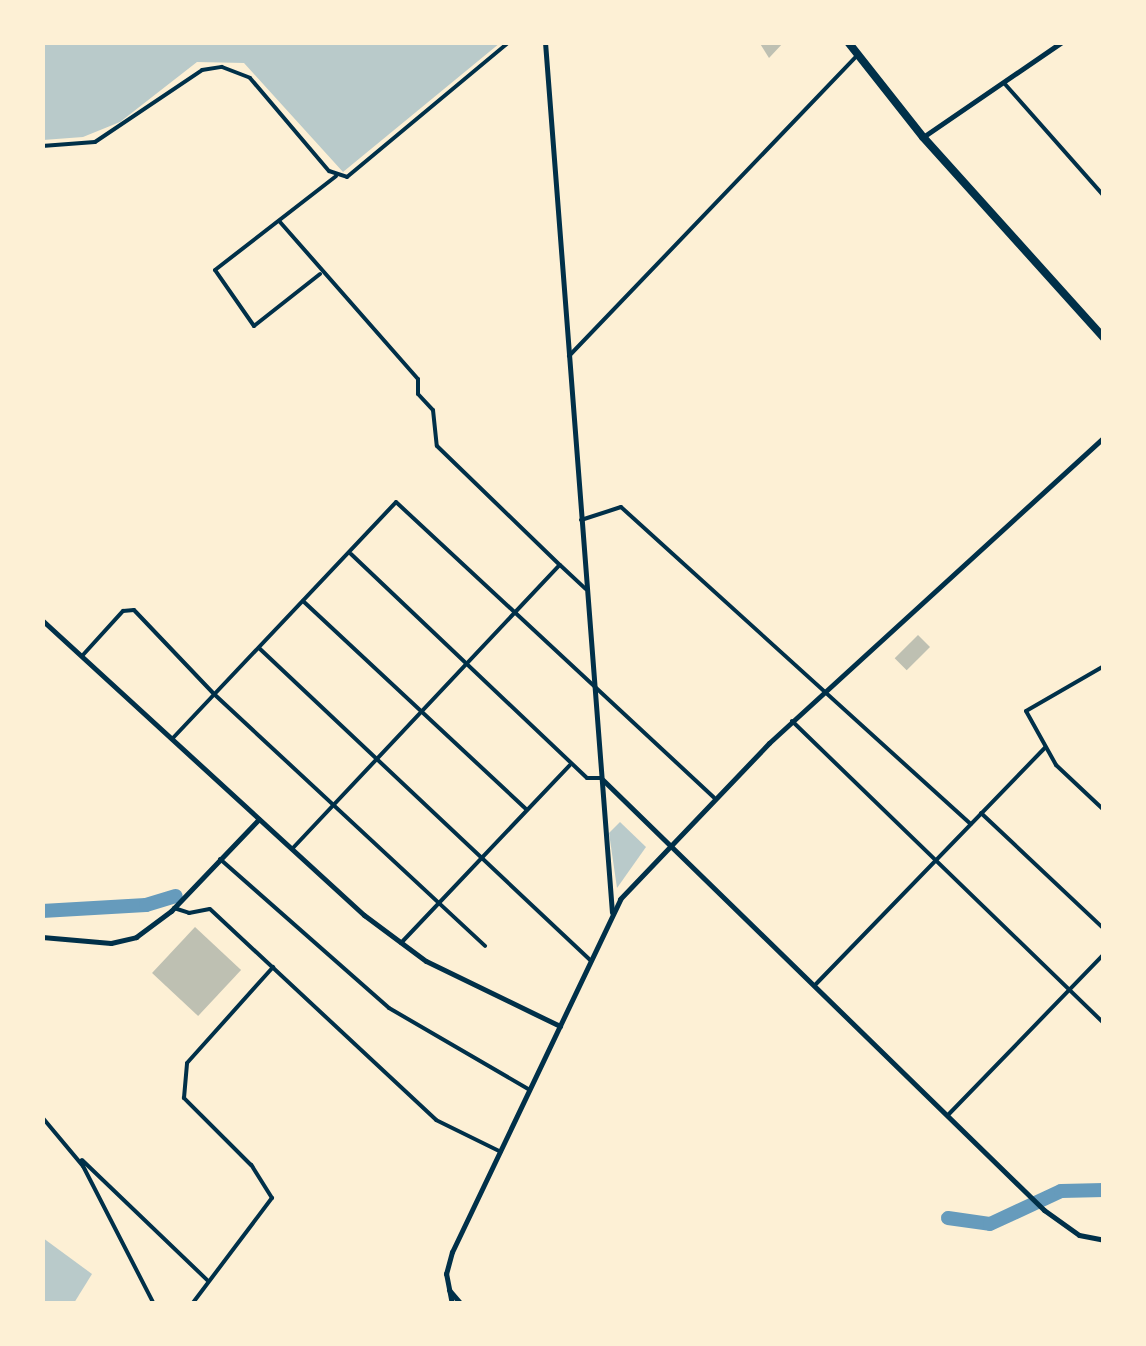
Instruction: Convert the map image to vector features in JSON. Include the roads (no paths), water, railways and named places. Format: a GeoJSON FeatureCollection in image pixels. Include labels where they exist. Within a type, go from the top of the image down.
{"type":"FeatureCollection","features":[{"type":"Feature","properties":{"kind":"main road"},"geometry":{"type":"LineString","coordinates":[[848,42],[923,137],[1104,338]]}},
{"type":"Feature","properties":{"kind":"street"},"geometry":{"type":"LineString","coordinates":[[42,146],[95,142],[202,70],[222,67],[250,78],[336,176],[347,177],[509,42]]}},
{"type":"Feature","properties":{"kind":"street"},"geometry":{"type":"LineString","coordinates":[[545,42],[612,914]]}},
{"type":"Feature","properties":{"kind":"street"},"geometry":{"type":"LineString","coordinates":[[923,137],[1062,42]]}},
{"type":"Feature","properties":{"kind":"street"},"geometry":{"type":"LineString","coordinates":[[569,356],[858,55]]}},
{"type":"Feature","properties":{"kind":"street"},"geometry":{"type":"LineString","coordinates":[[1003,82],[1104,196]]}},
{"type":"Feature","properties":{"kind":"street"},"geometry":{"type":"LineString","coordinates":[[322,272],[254,326],[215,270],[336,176]]}},
{"type":"Feature","properties":{"kind":"street"},"geometry":{"type":"LineString","coordinates":[[280,222],[418,379],[418,394],[433,410],[437,446],[587,590]]}},
{"type":"Feature","properties":{"kind":"street"},"geometry":{"type":"LineString","coordinates":[[452,1304],[447,1287],[452,1252],[612,914],[672,844],[792,721],[1104,437]]}},
{"type":"Feature","properties":{"kind":"street"},"geometry":{"type":"LineString","coordinates":[[172,739],[396,502],[715,799]]}},
{"type":"Feature","properties":{"kind":"street"},"geometry":{"type":"LineString","coordinates":[[582,520],[621,508],[826,689],[971,824]]}},
{"type":"Feature","properties":{"kind":"street"},"geometry":{"type":"LineString","coordinates":[[349,552],[571,764],[587,778],[601,778],[672,844],[1044,1210],[1079,1235],[1104,1240]]}},
{"type":"Feature","properties":{"kind":"street"},"geometry":{"type":"LineString","coordinates":[[292,849],[560,565]]}},
{"type":"Feature","properties":{"kind":"street"},"geometry":{"type":"LineString","coordinates":[[302,601],[527,810]]}},
{"type":"Feature","properties":{"kind":"street"},"geometry":{"type":"LineString","coordinates":[[82,656],[130,609],[214,694],[484,946]]}},
{"type":"Feature","properties":{"kind":"street"},"geometry":{"type":"LineString","coordinates":[[42,620],[292,849],[401,943],[560,1026]]}},
{"type":"Feature","properties":{"kind":"street"},"geometry":{"type":"LineString","coordinates":[[259,648],[590,960]]}},
{"type":"Feature","properties":{"kind":"street"},"geometry":{"type":"LineString","coordinates":[[1104,666],[1026,711],[1044,748],[1104,810]]}},
{"type":"Feature","properties":{"kind":"street"},"geometry":{"type":"LineString","coordinates":[[792,721],[1104,1023]]}},
{"type":"Feature","properties":{"kind":"street"},"geometry":{"type":"LineString","coordinates":[[816,984],[1044,748]]}},
{"type":"Feature","properties":{"kind":"street"},"geometry":{"type":"LineString","coordinates":[[401,943],[571,764]]}},
{"type":"Feature","properties":{"kind":"street"},"geometry":{"type":"LineString","coordinates":[[982,813],[1104,929]]}},
{"type":"Feature","properties":{"kind":"street"},"geometry":{"type":"LineString","coordinates":[[42,938],[111,944],[136,936],[174,908],[259,819]]}},
{"type":"Feature","properties":{"kind":"street"},"geometry":{"type":"LineString","coordinates":[[220,859],[389,1008],[530,1090]]}},
{"type":"Feature","properties":{"kind":"street"},"geometry":{"type":"LineString","coordinates":[[174,908],[189,914],[210,909],[436,1120],[501,1152]]}},
{"type":"Feature","properties":{"kind":"street"},"geometry":{"type":"LineString","coordinates":[[948,1115],[1104,954]]}},
{"type":"Feature","properties":{"kind":"street"},"geometry":{"type":"LineString","coordinates":[[192,1304],[272,1198],[251,1165],[184,1098],[187,1063],[273,967]]}},
{"type":"Feature","properties":{"kind":"street"},"geometry":{"type":"LineString","coordinates":[[42,1116],[76,1155],[208,1281]]}},
{"type":"Feature","properties":{"kind":"street"},"geometry":{"type":"LineString","coordinates":[[76,1155],[154,1304]]}},
{"type":"Feature","properties":{"kind":"street"},"geometry":{"type":"LineString","coordinates":[[447,1287],[461,1304]]}},
{"type":"Feature","properties":{"kind":"waterway"},"geometry":{"type":"LineString","coordinates":[[42,911],[146,905],[176,896]]}},
{"type":"Feature","properties":{"kind":"waterway"},"geometry":{"type":"LineString","coordinates":[[948,1218],[990,1224],[1061,1191],[1104,1190]]}}]}
